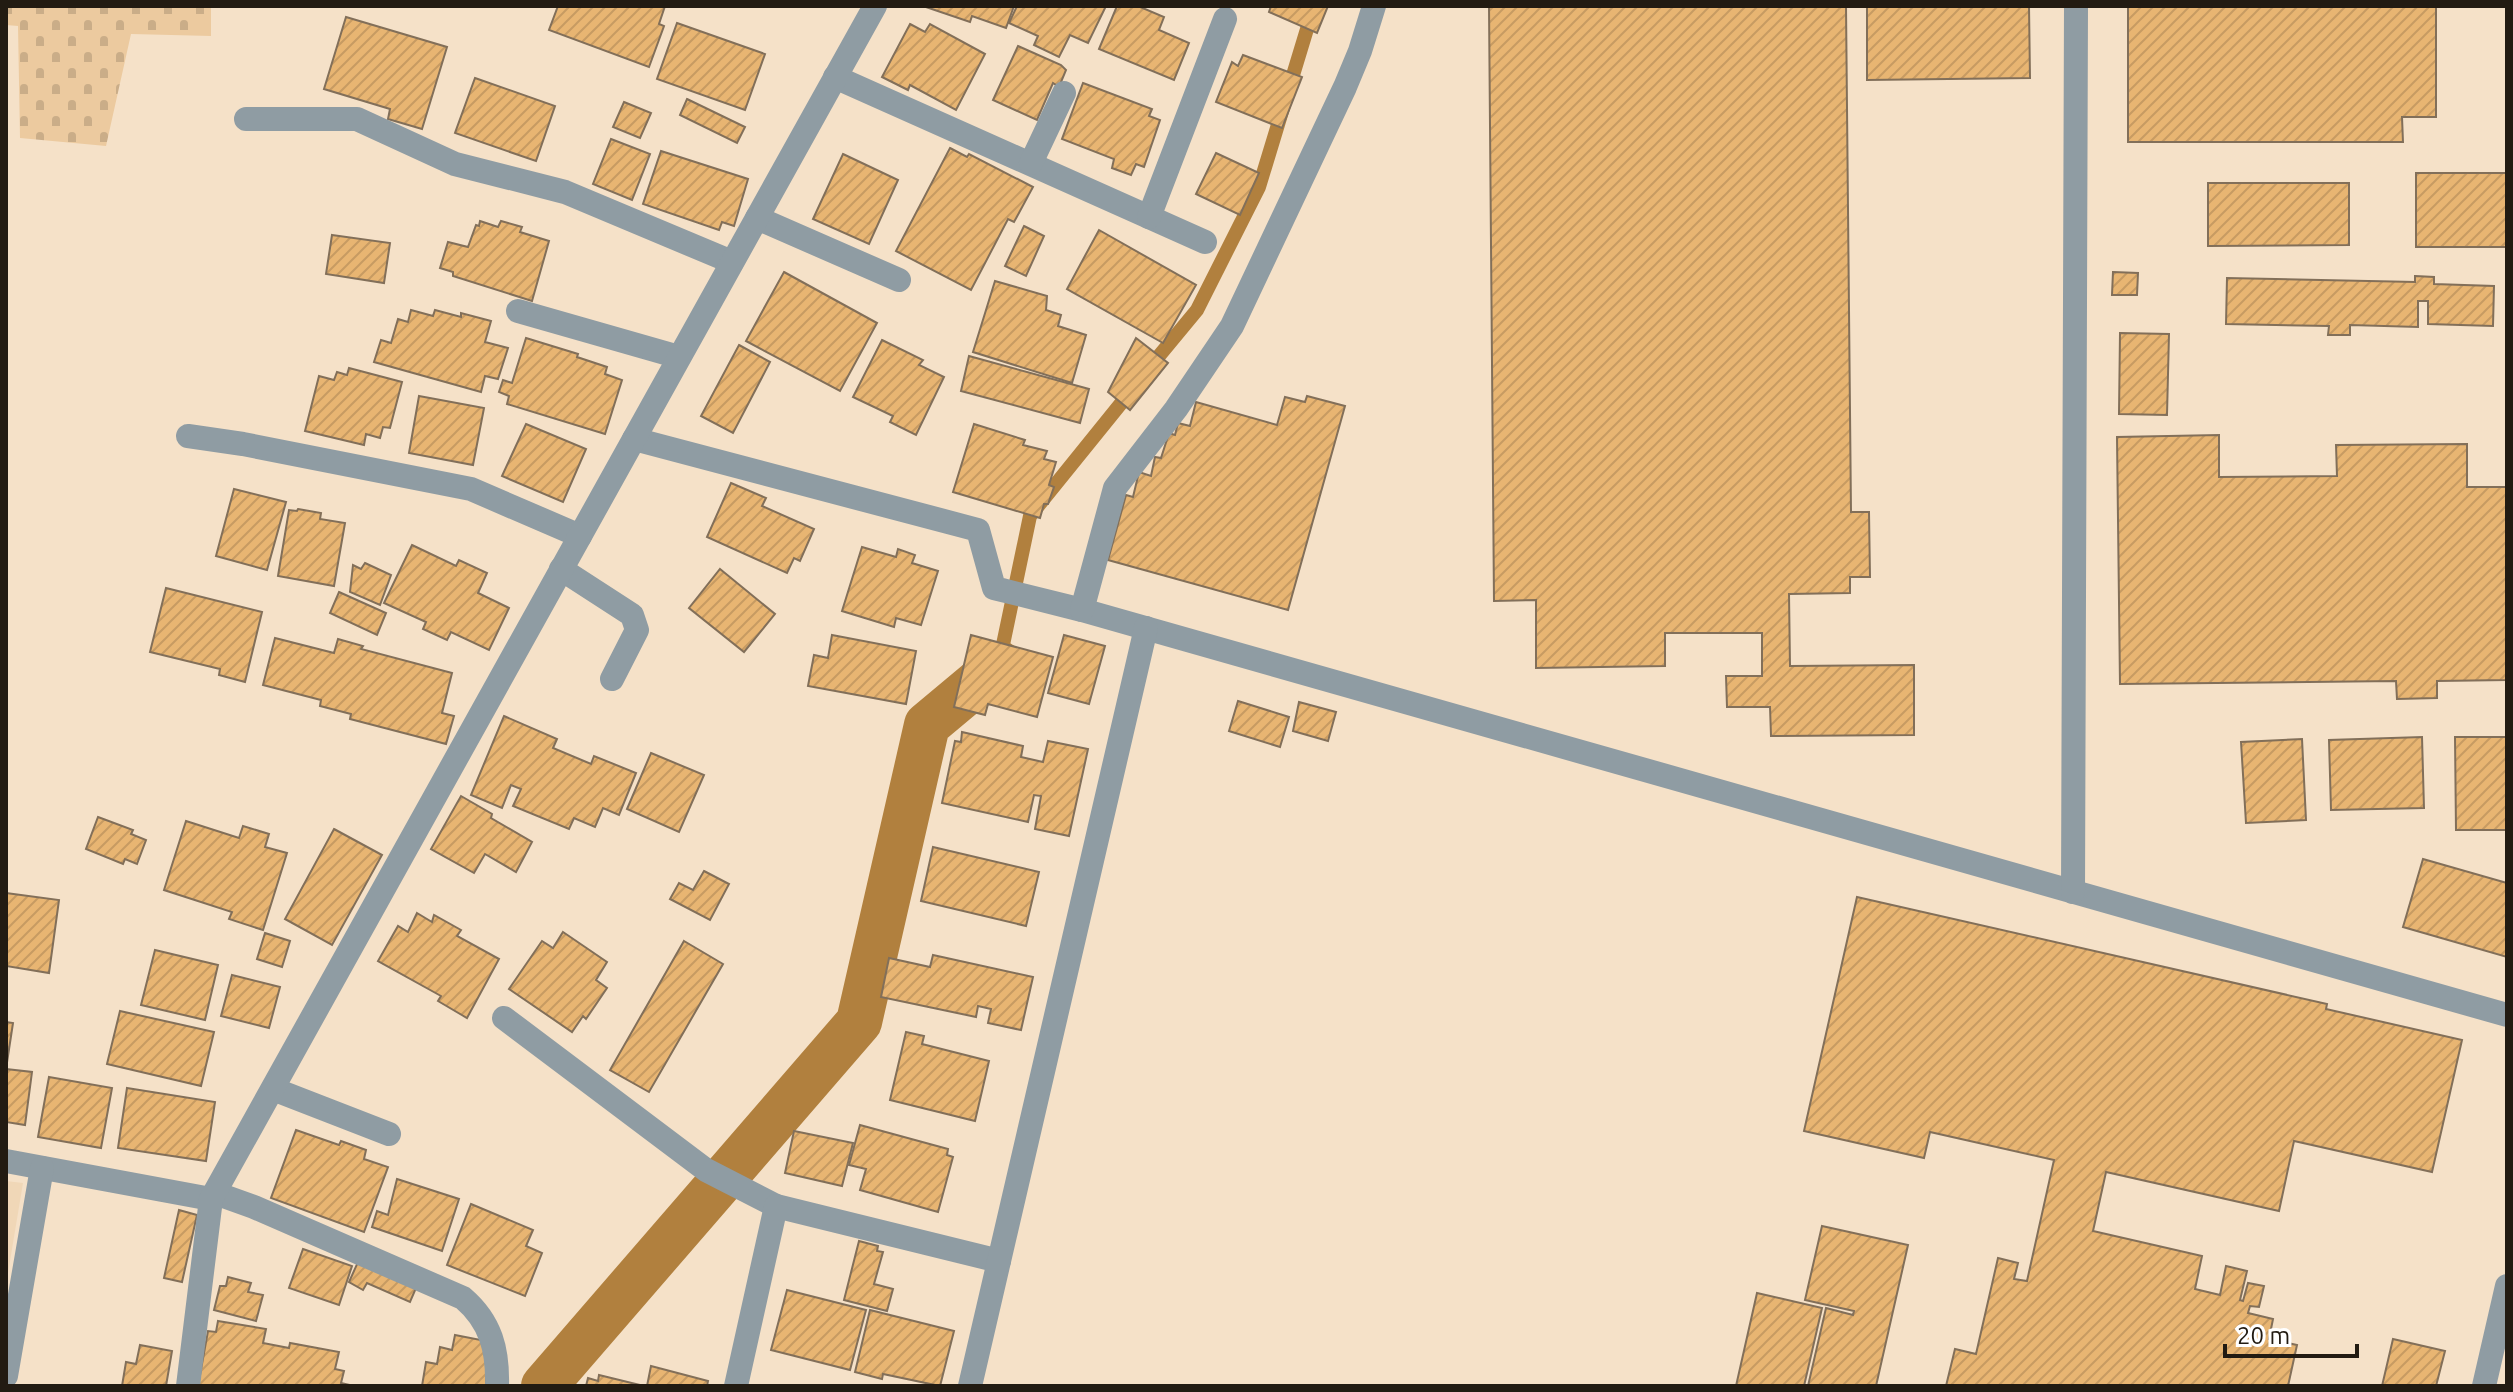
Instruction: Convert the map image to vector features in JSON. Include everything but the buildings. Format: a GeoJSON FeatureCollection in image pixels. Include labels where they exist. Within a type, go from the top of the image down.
{"type":"FeatureCollection","features":[{"type":"Feature","properties":{"kind":"street"},"geometry":{"type":"LineString","coordinates":[[188,1386],[213,1196],[875,6]]}},
{"type":"Feature","properties":{"kind":"street"},"geometry":{"type":"LineString","coordinates":[[1082,610],[1115,488],[1176,409],[1232,326],[1345,87],[1374,6]]}},
{"type":"Feature","properties":{"kind":"street"},"geometry":{"type":"LineString","coordinates":[[2073,892],[2076,6]]}},
{"type":"Feature","properties":{"kind":"street"},"geometry":{"type":"LineString","coordinates":[[1149,217],[1225,19]]}},
{"type":"Feature","properties":{"kind":"street"},"geometry":{"type":"LineString","coordinates":[[835,77],[1205,242]]}},
{"type":"Feature","properties":{"kind":"street"},"geometry":{"type":"LineString","coordinates":[[1031,163],[1064,93]]}},
{"type":"Feature","properties":{"kind":"street"},"geometry":{"type":"LineString","coordinates":[[246,119],[357,119],[455,164],[565,192],[732,262]]}},
{"type":"Feature","properties":{"kind":"street"},"geometry":{"type":"LineString","coordinates":[[757,218],[899,280]]}},
{"type":"Feature","properties":{"kind":"street"},"geometry":{"type":"LineString","coordinates":[[518,311],[679,357]]}},
{"type":"Feature","properties":{"kind":"street"},"geometry":{"type":"LineString","coordinates":[[188,436],[471,489],[580,536]]}},
{"type":"Feature","properties":{"kind":"street"},"geometry":{"type":"LineString","coordinates":[[634,439],[978,530],[994,588],[1146,628],[2507,1015]]}},
{"type":"Feature","properties":{"kind":"street"},"geometry":{"type":"LineString","coordinates":[[561,569],[632,615],[636,623],[637,630],[612,679]]}},
{"type":"Feature","properties":{"kind":"street"},"geometry":{"type":"LineString","coordinates":[[970,1386],[1146,628]]}},
{"type":"Feature","properties":{"kind":"street"},"geometry":{"type":"LineString","coordinates":[[504,1018],[706,1170],[776,1206],[999,1261]]}},
{"type":"Feature","properties":{"kind":"street"},"geometry":{"type":"LineString","coordinates":[[273,1089],[389,1134]]}},
{"type":"Feature","properties":{"kind":"street"},"geometry":{"type":"LineString","coordinates":[[6,1161],[213,1196],[254,1207],[463,1298],[485,1322],[494,1341],[497,1386]]}},
{"type":"Feature","properties":{"kind":"street"},"geometry":{"type":"LineString","coordinates":[[6,1376],[42,1168]]}},
{"type":"Feature","properties":{"kind":"street"},"geometry":{"type":"LineString","coordinates":[[736,1386],[776,1206]]}},
{"type":"Feature","properties":{"kind":"street"},"geometry":{"type":"LineString","coordinates":[[2484,1386],[2507,1286]]}},
{"type":"Feature","properties":{"kind":"shaded area"},"geometry":{"type":"Polygon","coordinates":[[[6,1181],[23,1183],[6,1285],[6,1181]]]}},
{"type":"Feature","properties":{"kind":"green space"},"geometry":{"type":"Polygon","coordinates":[[[6,6],[211,6],[211,36],[131,34],[106,146],[20,138],[18,26],[6,25],[6,6]]]}},
{"type":"Feature","properties":{"kind":"waterway"},"geometry":{"type":"LineString","coordinates":[[1149,368],[1197,310],[1259,187],[1314,6]]}},
{"type":"Feature","properties":{"kind":"waterway"},"geometry":{"type":"LineString","coordinates":[[1000,659],[1030,516],[1131,391]]}},
{"type":"Feature","properties":{"kind":"waterway"},"geometry":{"type":"LineString","coordinates":[[544,1386],[859,1022],[927,725],[1000,664]]}}]}
